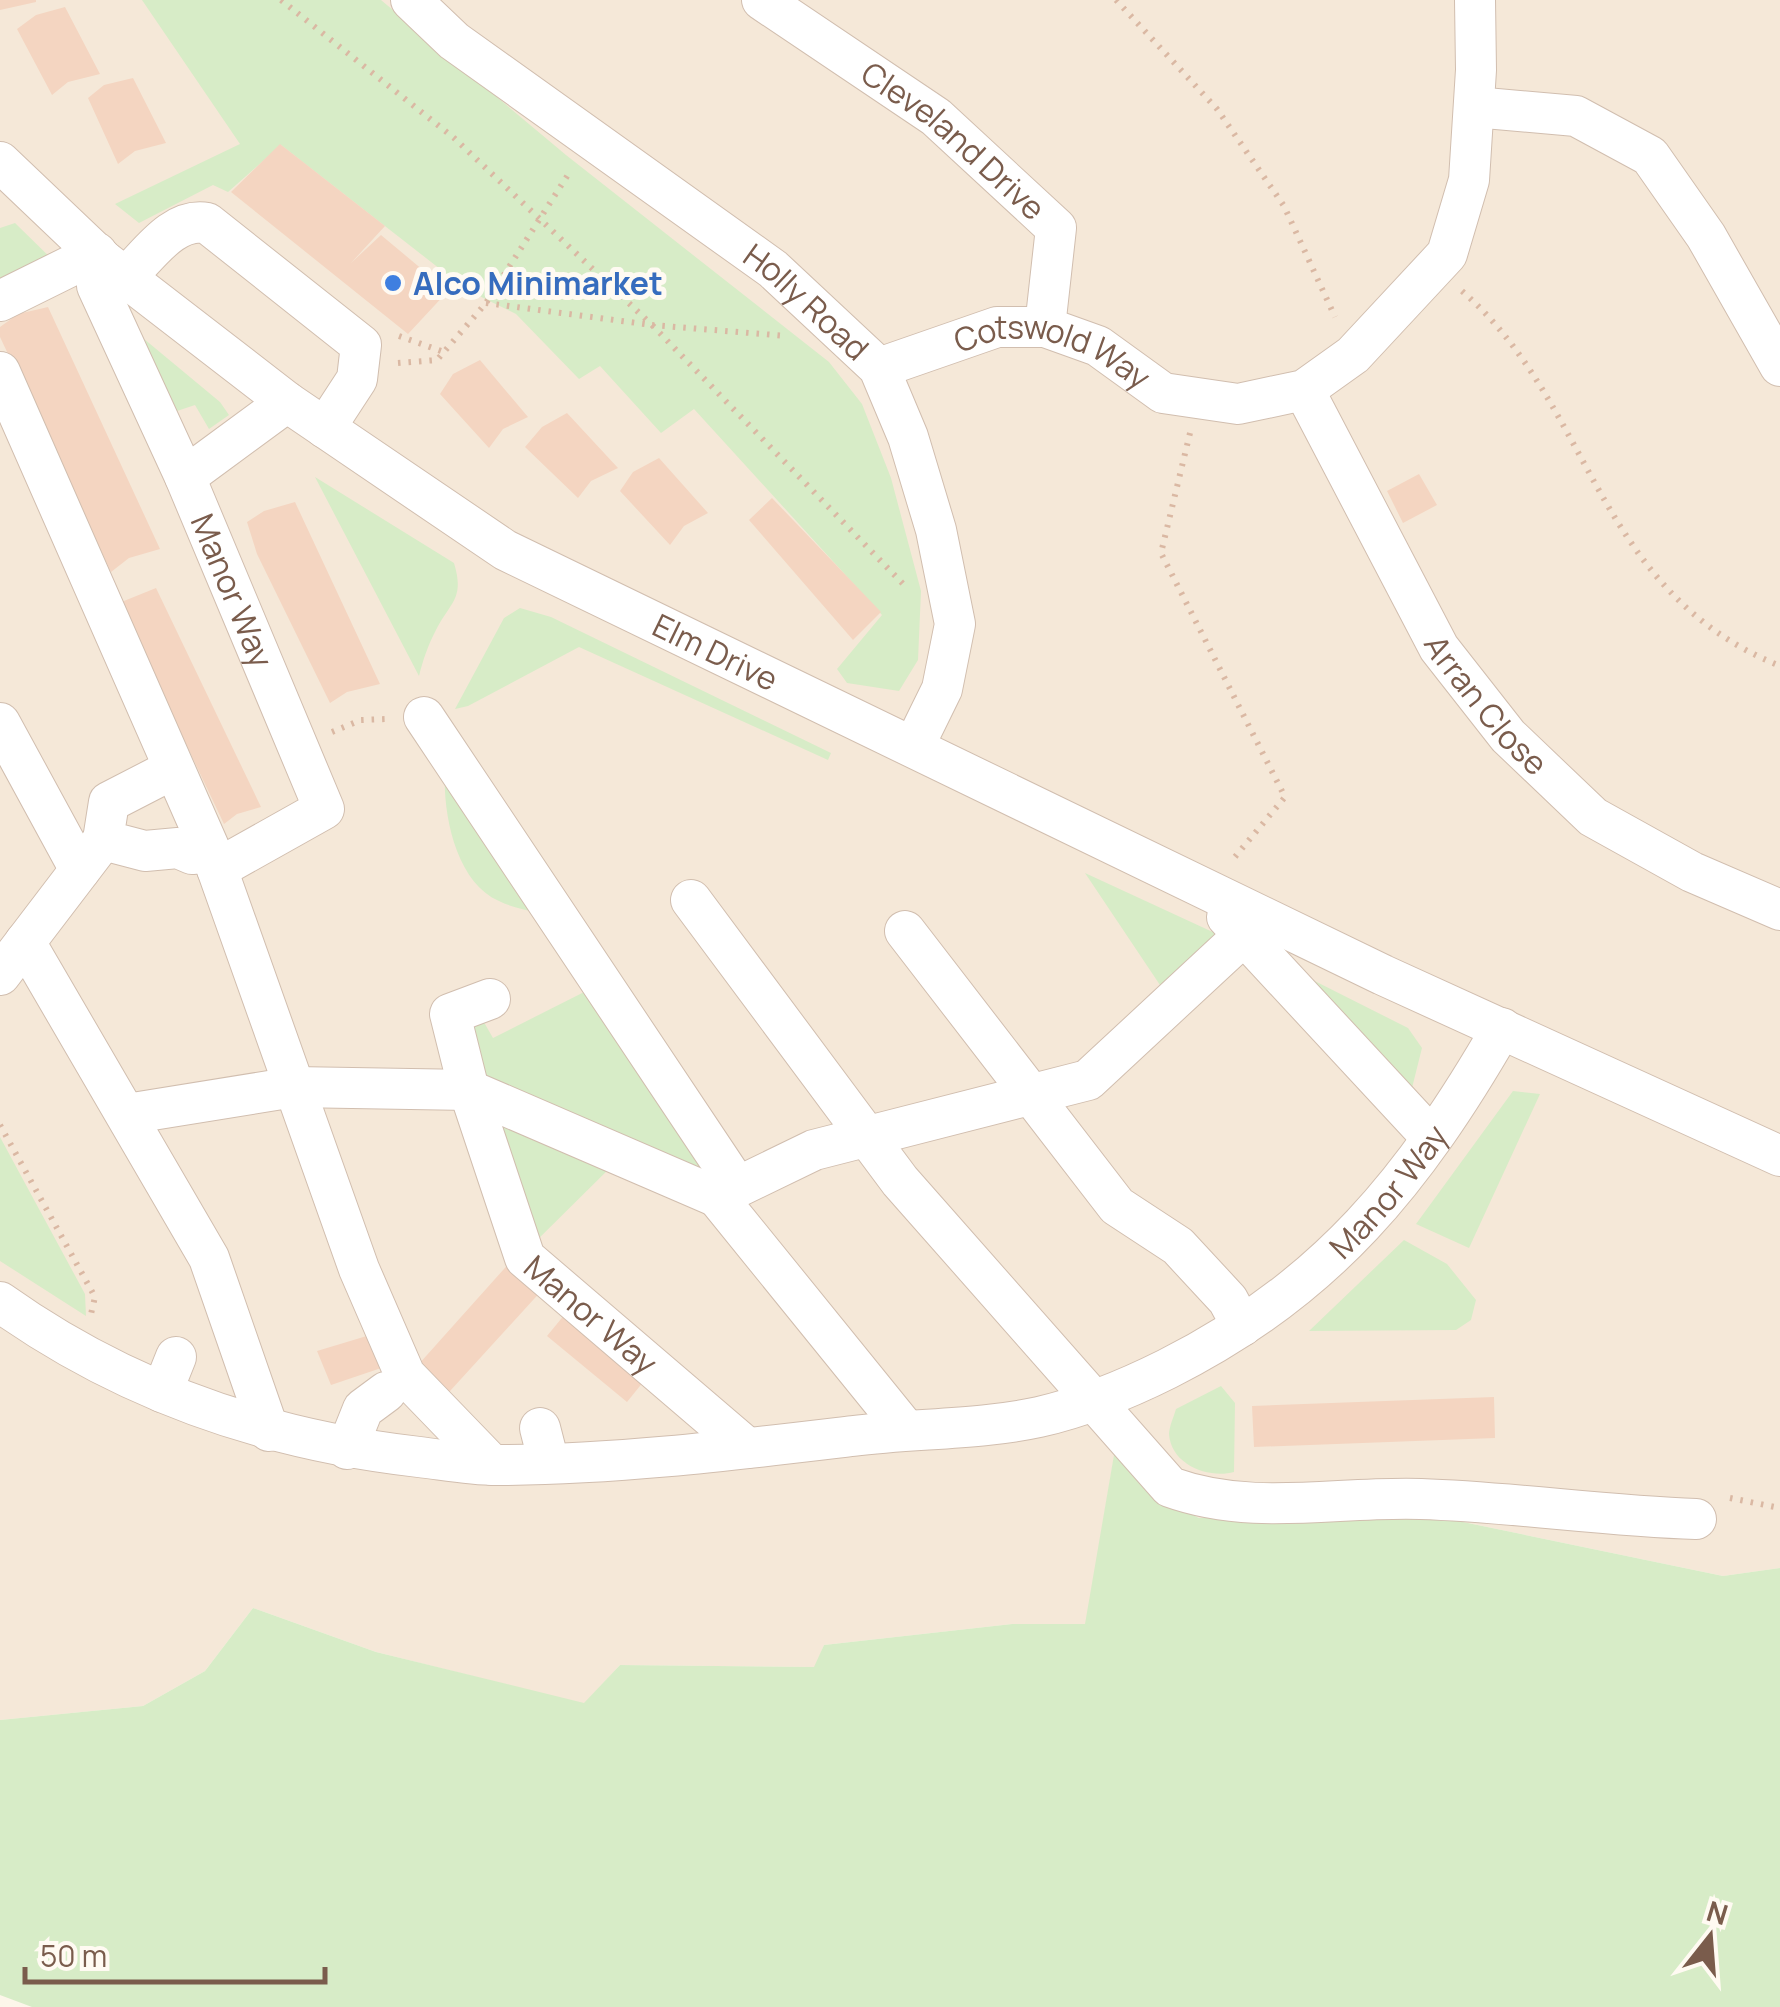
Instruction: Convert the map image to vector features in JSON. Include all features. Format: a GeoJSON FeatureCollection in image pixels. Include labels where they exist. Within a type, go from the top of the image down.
{"type":"FeatureCollection","features":[{"type":"Feature","properties":{"kind":"street","name":"Holly Road"},"geometry":{"type":"LineString","coordinates":[[411,0],[454,41],[773,269],[865,355],[908,437],[936,530],[954,624],[942,688],[914,746]]}},
{"type":"Feature","properties":{"kind":"street","name":"Cleveland Drive"},"geometry":{"type":"LineString","coordinates":[[762,0],[936,117],[1056,228],[1045,327]]}},
{"type":"Feature","properties":{"kind":"street","name":"Cotswold Way"},"geometry":{"type":"LineString","coordinates":[[865,355],[997,327],[1045,327],[1098,346],[1164,394],[1238,404],[1304,390],[1353,355],[1447,254],[1469,180],[1474,0]]}},
{"type":"Feature","properties":{"kind":"street"},"geometry":{"type":"LineString","coordinates":[[1474,106],[1576,116],[1650,156],[1706,236],[1780,366]]}},
{"type":"Feature","properties":{"kind":"street","name":"Elm Drive"},"geometry":{"type":"LineString","coordinates":[[0,162],[109,263],[287,402],[505,550],[1206,890],[1780,1156]]}},
{"type":"Feature","properties":{"kind":"street"},"geometry":{"type":"LineString","coordinates":[[0,301],[109,263],[191,220],[207,224],[361,346],[361,366],[324,428]]}},
{"type":"Feature","properties":{"kind":"street","name":"Manor Way"},"geometry":{"type":"LineString","coordinates":[[109,263],[97,286],[185,478],[324,809],[202,857]]}},
{"type":"Feature","properties":{"kind":"street"},"geometry":{"type":"LineString","coordinates":[[0,372],[173,769],[202,857],[294,1086],[359,1269],[405,1375],[492,1465]]}},
{"type":"Feature","properties":{"kind":"street","name":"Arran Close"},"geometry":{"type":"LineString","coordinates":[[1304,390],[1439,648],[1508,736],[1593,817],[1692,872],[1780,910]]}},
{"type":"Feature","properties":{"kind":"street"},"geometry":{"type":"LineString","coordinates":[[185,478],[287,402]]}},
{"type":"Feature","properties":{"kind":"street"},"geometry":{"type":"LineString","coordinates":[[424,717],[727,1192],[905,1429]]}},
{"type":"Feature","properties":{"kind":"street"},"geometry":{"type":"LineString","coordinates":[[0,723],[91,855]]}},
{"type":"Feature","properties":{"kind":"street"},"geometry":{"type":"LineString","coordinates":[[0,975],[91,855],[110,802],[173,769]]}},
{"type":"Feature","properties":{"kind":"street"},"geometry":{"type":"LineString","coordinates":[[124,794],[202,857]]}},
{"type":"Feature","properties":{"kind":"street"},"geometry":{"type":"LineString","coordinates":[[91,855],[145,851],[202,857]]}},
{"type":"Feature","properties":{"kind":"street"},"geometry":{"type":"LineString","coordinates":[[1206,890],[1242,937],[1432,1138]]}},
{"type":"Feature","properties":{"kind":"street"},"geometry":{"type":"LineString","coordinates":[[691,900],[900,1181],[1170,1487],[1210,1502],[1272,1505],[1420,1499],[1696,1519]]}},
{"type":"Feature","properties":{"kind":"street"},"geometry":{"type":"LineString","coordinates":[[905,931],[1034,1093],[1117,1206],[1178,1246],[1228,1300],[1242,1326]]}},
{"type":"Feature","properties":{"kind":"street"},"geometry":{"type":"LineString","coordinates":[[127,1114],[294,1086],[470,1090],[727,1192],[814,1150],[1088,1080],[1242,937]]}},
{"type":"Feature","properties":{"kind":"street"},"geometry":{"type":"LineString","coordinates":[[25,942],[209,1258],[269,1431]]}},
{"type":"Feature","properties":{"kind":"street","name":"Manor Way"},"geometry":{"type":"LineString","coordinates":[[490,999],[450,1014],[470,1090],[525,1258],[747,1448]]}},
{"type":"Feature","properties":{"kind":"street","name":"Manor Way"},"geometry":{"type":"LineString","coordinates":[[0,1302],[81,1356],[169,1374],[269,1431],[347,1449],[492,1465],[544,1445],[747,1448],[905,1429],[1001,1423],[1096,1400],[1167,1369],[1242,1326],[1362,1229],[1450,1119],[1502,1028]]}},
{"type":"Feature","properties":{"kind":"street"},"geometry":{"type":"LineString","coordinates":[[347,1449],[363,1408],[386,1392]]}},
{"type":"Feature","properties":{"kind":"path"},"geometry":{"type":"LineString","coordinates":[[281,0],[454,138],[652,325],[911,592],[954,624]]}},
{"type":"Feature","properties":{"kind":"path"},"geometry":{"type":"LineString","coordinates":[[1116,0],[1217,109],[1273,190],[1353,355]]}},
{"type":"Feature","properties":{"kind":"path"},"geometry":{"type":"LineString","coordinates":[[361,366],[437,360],[486,302],[538,216],[592,140]]}},
{"type":"Feature","properties":{"kind":"path"},"geometry":{"type":"LineString","coordinates":[[1434,268],[1478,305],[1533,371],[1610,516],[1668,594],[1754,656],[1780,666]]}},
{"type":"Feature","properties":{"kind":"path"},"geometry":{"type":"LineString","coordinates":[[486,302],[865,355]]}},
{"type":"Feature","properties":{"kind":"path"},"geometry":{"type":"LineString","coordinates":[[1199,398],[1160,553],[1285,797],[1206,890]]}},
{"type":"Feature","properties":{"kind":"path"},"geometry":{"type":"LineString","coordinates":[[297,747],[361,720],[424,717]]}},
{"type":"Feature","properties":{"kind":"path"},"geometry":{"type":"LineString","coordinates":[[0,1125],[96,1297],[81,1356]]}},
{"type":"Feature","properties":{"kind":"shaded area"},"geometry":{"type":"Polygon","coordinates":[[[0,0],[1780,0],[1780,1568],[1723,1576],[1415,1512],[1199,1518],[1149,1493],[1115,1451],[1086,1624],[1012,1624],[824,1645],[815,1667],[620,1665],[584,1704],[376,1652],[253,1608],[205,1671],[143,1706],[0,1720],[0,0]]]}},
{"type":"Feature","properties":{"kind":"green space"},"geometry":{"type":"Polygon","coordinates":[[[142,0],[381,0],[566,155],[829,362],[862,404],[891,478],[921,591],[918,660],[899,691],[847,683],[837,669],[882,615],[694,409],[661,433],[600,366],[579,379],[516,314],[467,290],[281,145],[228,192],[213,185],[139,223],[115,204],[240,144],[142,0]]]}},
{"type":"Feature","properties":{"kind":"green space"},"geometry":{"type":"Polygon","coordinates":[[[15,223],[61,268],[0,294],[0,228],[15,223]]]}},
{"type":"Feature","properties":{"kind":"green space"},"geometry":{"type":"Polygon","coordinates":[[[120,319],[220,402],[229,415],[209,429],[195,405],[165,415],[120,319]]]}},
{"type":"Feature","properties":{"kind":"green space"},"geometry":{"type":"Polygon","coordinates":[[[315,477],[454,563],[457,593],[431,641],[419,676],[315,477]]]}},
{"type":"Feature","properties":{"kind":"green space"},"geometry":{"type":"Polygon","coordinates":[[[520,608],[551,617],[831,753],[828,760],[579,647],[468,706],[455,709],[504,618],[520,608]]]}},
{"type":"Feature","properties":{"kind":"green space"},"geometry":{"type":"Polygon","coordinates":[[[447,752],[537,913],[499,901],[469,875],[459,856],[447,813],[447,752]]]}},
{"type":"Feature","properties":{"kind":"green space"},"geometry":{"type":"Polygon","coordinates":[[[1085,873],[1230,940],[1164,991],[1085,873]]]}},
{"type":"Feature","properties":{"kind":"green space"},"geometry":{"type":"Polygon","coordinates":[[[1269,958],[1408,1028],[1422,1048],[1411,1092],[1269,958]]]}},
{"type":"Feature","properties":{"kind":"green space"},"geometry":{"type":"Polygon","coordinates":[[[600,984],[737,1186],[621,1157],[523,1254],[469,1090],[474,1005],[493,1038],[600,984]]]}},
{"type":"Feature","properties":{"kind":"green space"},"geometry":{"type":"Polygon","coordinates":[[[1513,1091],[1540,1094],[1469,1248],[1416,1224],[1513,1091]]]}},
{"type":"Feature","properties":{"kind":"green space"},"geometry":{"type":"Polygon","coordinates":[[[0,1137],[85,1294],[86,1316],[0,1261],[0,1137]]]}},
{"type":"Feature","properties":{"kind":"green space"},"geometry":{"type":"Polygon","coordinates":[[[1404,1240],[1447,1264],[1476,1300],[1471,1320],[1456,1330],[1309,1331],[1404,1240]]]}},
{"type":"Feature","properties":{"kind":"green space"},"geometry":{"type":"Polygon","coordinates":[[[1221,1386],[1235,1403],[1234,1472],[1224,1474],[1203,1471],[1184,1461],[1171,1445],[1169,1434],[1176,1409],[1221,1386]]]}},
{"type":"Feature","properties":{"kind":"green space"},"geometry":{"type":"Polygon","coordinates":[[[1115,1449],[1149,1493],[1199,1518],[1415,1512],[1723,1576],[1780,1568],[1780,2007],[32,2007],[0,1995],[0,1720],[143,1706],[205,1671],[253,1608],[376,1652],[584,1703],[620,1665],[814,1667],[824,1645],[1012,1624],[1085,1624],[1115,1449]]]}},
{"type":"Feature","properties":{"kind":"building"},"geometry":{"type":"Polygon","coordinates":[[[0,0],[36,0],[36,2],[0,10],[0,0]]]}},
{"type":"Feature","properties":{"kind":"building"},"geometry":{"type":"Polygon","coordinates":[[[65,7],[100,74],[68,82],[52,95],[17,29],[36,15],[65,7]]]}},
{"type":"Feature","properties":{"kind":"building"},"geometry":{"type":"Polygon","coordinates":[[[133,78],[166,143],[135,151],[118,164],[88,98],[104,85],[133,78]]]}},
{"type":"Feature","properties":{"kind":"building"},"geometry":{"type":"Polygon","coordinates":[[[280,144],[385,226],[351,263],[381,235],[448,291],[408,334],[231,192],[280,144]]]}},
{"type":"Feature","properties":{"kind":"building"},"geometry":{"type":"Polygon","coordinates":[[[48,307],[160,549],[129,558],[111,572],[0,337],[0,327],[18,314],[48,307]]]}},
{"type":"Feature","properties":{"kind":"building"},"geometry":{"type":"Polygon","coordinates":[[[480,360],[528,417],[503,429],[489,448],[440,394],[453,374],[480,360]]]}},
{"type":"Feature","properties":{"kind":"building"},"geometry":{"type":"Polygon","coordinates":[[[567,413],[618,468],[591,481],[578,498],[525,447],[542,427],[567,413]]]}},
{"type":"Feature","properties":{"kind":"building"},"geometry":{"type":"Polygon","coordinates":[[[659,458],[708,513],[684,526],[670,545],[620,491],[633,472],[659,458]]]}},
{"type":"Feature","properties":{"kind":"building"},"geometry":{"type":"Polygon","coordinates":[[[1419,474],[1437,505],[1403,523],[1387,491],[1419,474]]]}},
{"type":"Feature","properties":{"kind":"building"},"geometry":{"type":"Polygon","coordinates":[[[772,498],[881,612],[853,640],[749,520],[772,498]]]}},
{"type":"Feature","properties":{"kind":"building"},"geometry":{"type":"Polygon","coordinates":[[[295,502],[380,684],[347,692],[330,703],[257,554],[247,522],[264,511],[295,502]]]}},
{"type":"Feature","properties":{"kind":"building"},"geometry":{"type":"Polygon","coordinates":[[[156,588],[261,807],[237,814],[224,824],[119,603],[156,588]]]}},
{"type":"Feature","properties":{"kind":"building"},"geometry":{"type":"Polygon","coordinates":[[[512,1260],[544,1288],[440,1402],[410,1374],[512,1260]]]}},
{"type":"Feature","properties":{"kind":"building"},"geometry":{"type":"Polygon","coordinates":[[[570,1308],[648,1376],[627,1402],[547,1336],[570,1308]]]}},
{"type":"Feature","properties":{"kind":"building"},"geometry":{"type":"Polygon","coordinates":[[[380,1332],[393,1364],[331,1385],[317,1351],[380,1332]]]}},
{"type":"Feature","properties":{"kind":"building"},"geometry":{"type":"Polygon","coordinates":[[[1494,1397],[1495,1438],[1254,1447],[1252,1406],[1494,1397]]]}},
{"type":"Feature","properties":{"kind":"place","name":"Alco Minimarket"},"geometry":{"type":"Point","coordinates":[393,283]}}]}
